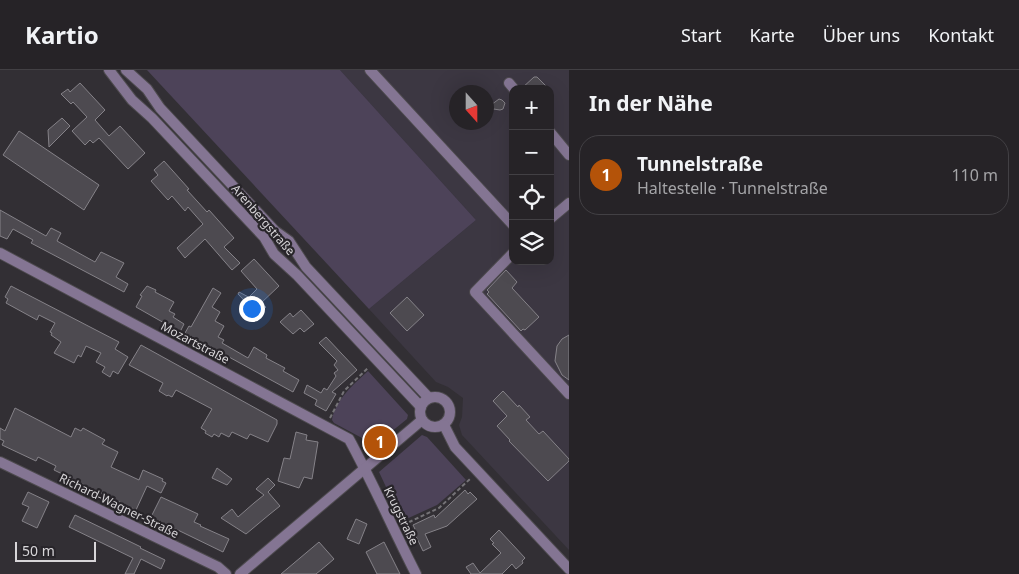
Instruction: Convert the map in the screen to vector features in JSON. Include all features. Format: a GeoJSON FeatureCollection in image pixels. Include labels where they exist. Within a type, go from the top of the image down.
{"type":"FeatureCollection","features":[{"type":"Feature","properties":{"kind":"street","name":"Arenbergstraße"},"geometry":{"type":"LineString","coordinates":[[109,70],[132,100],[152,118],[264,237],[274,254],[297,275],[421,407]]}},
{"type":"Feature","properties":{"kind":"street","name":"Arenbergstraße"},"geometry":{"type":"LineString","coordinates":[[126,70],[147,89],[160,108],[275,231],[289,241],[306,267],[429,398],[437,397],[449,405],[449,420],[444,425]]}},
{"type":"Feature","properties":{"kind":"street"},"geometry":{"type":"LineString","coordinates":[[370,70],[509,222]]}},
{"type":"Feature","properties":{"kind":"street"},"geometry":{"type":"LineString","coordinates":[[554,137],[569,155]]}},
{"type":"Feature","properties":{"kind":"street"},"geometry":{"type":"LineString","coordinates":[[554,216],[569,203]]}},
{"type":"Feature","properties":{"kind":"street","name":"Mozartstraße"},"geometry":{"type":"LineString","coordinates":[[0,253],[349,439],[365,468]]}},
{"type":"Feature","properties":{"kind":"street"},"geometry":{"type":"LineString","coordinates":[[509,257],[475,292],[569,394]]}},
{"type":"Feature","properties":{"kind":"street"},"geometry":{"type":"LineString","coordinates":[[429,398],[421,407],[420,414],[422,420],[428,426],[444,425],[456,447],[569,569]]}},
{"type":"Feature","properties":{"kind":"street"},"geometry":{"type":"LineString","coordinates":[[240,574],[422,420]]}},
{"type":"Feature","properties":{"kind":"street","name":"Richard-Wagner-Straße"},"geometry":{"type":"LineString","coordinates":[[0,462],[218,567],[226,574]]}},
{"type":"Feature","properties":{"kind":"street","name":"Krugstraße"},"geometry":{"type":"LineString","coordinates":[[365,468],[393,530],[416,574]]}},
{"type":"Feature","properties":{"kind":"path"},"geometry":{"type":"LineString","coordinates":[[325,427],[344,391],[376,360]]}},
{"type":"Feature","properties":{"kind":"path"},"geometry":{"type":"LineString","coordinates":[[393,530],[439,508],[478,472]]}},
{"type":"Feature","properties":{"kind":"shaded area"},"geometry":{"type":"Polygon","coordinates":[[[147,70],[340,70],[476,220],[369,309],[147,70]]]}},
{"type":"Feature","properties":{"kind":"shaded area"},"geometry":{"type":"Polygon","coordinates":[[[340,70],[569,70],[569,550],[462,435],[459,425],[462,417],[463,398],[448,387],[436,382],[369,309],[476,220],[340,70]]]}},
{"type":"Feature","properties":{"kind":"shaded area"},"geometry":{"type":"Polygon","coordinates":[[[368,371],[408,415],[407,419],[375,445],[334,423],[332,420],[341,399],[368,371]]]}},
{"type":"Feature","properties":{"kind":"shaded area"},"geometry":{"type":"Polygon","coordinates":[[[422,435],[427,437],[466,480],[437,505],[402,521],[379,472],[422,435]]]}},
{"type":"Feature","properties":{"kind":"building"},"geometry":{"type":"Polygon","coordinates":[[[534,77],[537,77],[545,85],[525,85],[534,77]]]}},
{"type":"Feature","properties":{"kind":"building"},"geometry":{"type":"Polygon","coordinates":[[[80,83],[105,110],[95,120],[109,136],[120,126],[145,153],[128,169],[99,138],[93,143],[90,140],[85,145],[72,131],[87,117],[73,102],[71,104],[61,94],[68,89],[70,92],[80,83]]]}},
{"type":"Feature","properties":{"kind":"building"},"geometry":{"type":"Polygon","coordinates":[[[499,99],[505,103],[503,109],[500,110],[494,109],[494,103],[499,99]]]}},
{"type":"Feature","properties":{"kind":"building"},"geometry":{"type":"Polygon","coordinates":[[[62,118],[70,126],[49,147],[48,130],[62,118]]]}},
{"type":"Feature","properties":{"kind":"building"},"geometry":{"type":"Polygon","coordinates":[[[19,131],[99,185],[84,210],[3,155],[19,131]]]}},
{"type":"Feature","properties":{"kind":"building"},"geometry":{"type":"Polygon","coordinates":[[[164,161],[207,212],[209,210],[234,238],[224,247],[240,263],[232,270],[205,239],[185,258],[177,248],[203,224],[188,207],[185,211],[172,196],[168,200],[151,181],[158,175],[154,170],[164,161]]]}},
{"type":"Feature","properties":{"kind":"building"},"geometry":{"type":"Polygon","coordinates":[[[0,210],[46,236],[51,228],[61,233],[57,241],[95,262],[101,252],[124,263],[116,277],[128,284],[124,292],[31,243],[33,240],[13,229],[7,239],[0,236],[0,210]]]}},
{"type":"Feature","properties":{"kind":"building"},"geometry":{"type":"Polygon","coordinates":[[[254,259],[279,286],[260,304],[266,307],[258,315],[238,294],[239,292],[254,300],[250,296],[257,289],[241,271],[254,259]]]}},
{"type":"Feature","properties":{"kind":"building"},"geometry":{"type":"Polygon","coordinates":[[[506,270],[517,282],[512,288],[539,317],[525,330],[521,331],[487,294],[489,292],[487,290],[506,270]]]}},
{"type":"Feature","properties":{"kind":"building"},"geometry":{"type":"Polygon","coordinates":[[[11,286],[119,342],[115,349],[128,357],[118,374],[113,371],[110,377],[102,372],[105,367],[96,362],[101,353],[86,346],[81,357],[78,355],[74,363],[54,353],[61,342],[51,335],[52,333],[50,332],[55,323],[39,315],[37,320],[6,303],[8,299],[5,297],[11,286]]]}},
{"type":"Feature","properties":{"kind":"building"},"geometry":{"type":"Polygon","coordinates":[[[147,286],[174,302],[169,311],[175,314],[173,317],[184,324],[180,332],[136,307],[142,296],[140,295],[147,286]]]}},
{"type":"Feature","properties":{"kind":"building"},"geometry":{"type":"Polygon","coordinates":[[[213,288],[221,293],[212,307],[220,312],[215,321],[224,326],[218,337],[224,340],[222,343],[248,358],[254,347],[267,355],[266,358],[285,368],[283,371],[299,380],[293,392],[185,333],[189,326],[191,327],[213,288]]]}},
{"type":"Feature","properties":{"kind":"building"},"geometry":{"type":"Polygon","coordinates":[[[407,297],[424,315],[407,331],[390,313],[407,297]]]}},
{"type":"Feature","properties":{"kind":"building"},"geometry":{"type":"Polygon","coordinates":[[[301,310],[314,324],[304,332],[300,328],[293,334],[280,322],[290,313],[293,317],[301,310]]]}},
{"type":"Feature","properties":{"kind":"building"},"geometry":{"type":"Polygon","coordinates":[[[569,335],[569,380],[562,375],[555,361],[557,346],[562,339],[569,335]]]}},
{"type":"Feature","properties":{"kind":"building"},"geometry":{"type":"Polygon","coordinates":[[[326,337],[357,370],[332,392],[336,394],[326,411],[315,405],[317,400],[304,393],[307,385],[321,393],[324,388],[327,390],[336,376],[334,373],[338,370],[334,365],[337,361],[319,343],[326,337]]]}},
{"type":"Feature","properties":{"kind":"building"},"geometry":{"type":"Polygon","coordinates":[[[141,345],[277,420],[277,424],[268,442],[250,434],[247,439],[232,432],[229,437],[221,433],[219,437],[214,434],[212,437],[205,433],[206,431],[201,428],[212,409],[176,390],[172,397],[167,396],[159,391],[163,383],[129,365],[141,345]]]}},
{"type":"Feature","properties":{"kind":"building"},"geometry":{"type":"Polygon","coordinates":[[[503,391],[530,417],[526,420],[539,434],[543,431],[569,459],[548,481],[497,426],[507,416],[493,401],[503,391]]]}},
{"type":"Feature","properties":{"kind":"building"},"geometry":{"type":"Polygon","coordinates":[[[15,408],[71,437],[75,428],[81,431],[83,428],[105,440],[102,444],[118,452],[111,467],[139,480],[143,470],[163,479],[162,481],[166,483],[161,493],[147,486],[136,510],[54,470],[56,466],[38,457],[36,461],[2,445],[4,441],[0,439],[0,428],[5,431],[15,408]]]}},
{"type":"Feature","properties":{"kind":"building"},"geometry":{"type":"Polygon","coordinates":[[[296,432],[307,435],[306,440],[318,442],[312,479],[304,477],[299,488],[278,481],[284,458],[290,459],[296,432]]]}},
{"type":"Feature","properties":{"kind":"building"},"geometry":{"type":"Polygon","coordinates":[[[217,468],[232,479],[227,485],[212,478],[217,468]]]}},
{"type":"Feature","properties":{"kind":"building"},"geometry":{"type":"Polygon","coordinates":[[[268,478],[275,485],[268,492],[280,506],[246,534],[221,518],[232,509],[238,517],[264,495],[256,489],[268,478]]]}},
{"type":"Feature","properties":{"kind":"building"},"geometry":{"type":"Polygon","coordinates":[[[465,490],[477,499],[447,526],[425,534],[431,547],[423,551],[413,530],[415,529],[413,525],[434,515],[435,518],[465,490]]]}},
{"type":"Feature","properties":{"kind":"building"},"geometry":{"type":"Polygon","coordinates":[[[28,492],[49,502],[37,528],[22,521],[29,507],[22,504],[28,492]]]}},
{"type":"Feature","properties":{"kind":"building"},"geometry":{"type":"Polygon","coordinates":[[[161,497],[198,514],[194,522],[229,539],[223,552],[151,517],[161,497]]]}},
{"type":"Feature","properties":{"kind":"building"},"geometry":{"type":"Polygon","coordinates":[[[75,515],[165,560],[161,569],[141,559],[134,574],[125,574],[133,558],[69,527],[75,515]]]}},
{"type":"Feature","properties":{"kind":"building"},"geometry":{"type":"Polygon","coordinates":[[[356,519],[367,524],[359,544],[347,539],[356,519]]]}},
{"type":"Feature","properties":{"kind":"building"},"geometry":{"type":"Polygon","coordinates":[[[499,530],[525,558],[522,561],[523,563],[516,569],[512,564],[502,574],[471,574],[466,567],[473,563],[480,573],[501,553],[492,544],[494,543],[490,539],[499,530]]]}},
{"type":"Feature","properties":{"kind":"building"},"geometry":{"type":"Polygon","coordinates":[[[319,542],[334,559],[327,565],[316,574],[281,574],[319,542]]]}},
{"type":"Feature","properties":{"kind":"building"},"geometry":{"type":"Polygon","coordinates":[[[384,542],[400,574],[377,574],[366,552],[384,542]]]}},
{"type":"Feature","properties":{"kind":"place","name":"Tunnelstraße"},"geometry":{"type":"Point","coordinates":[380,442]}}]}
